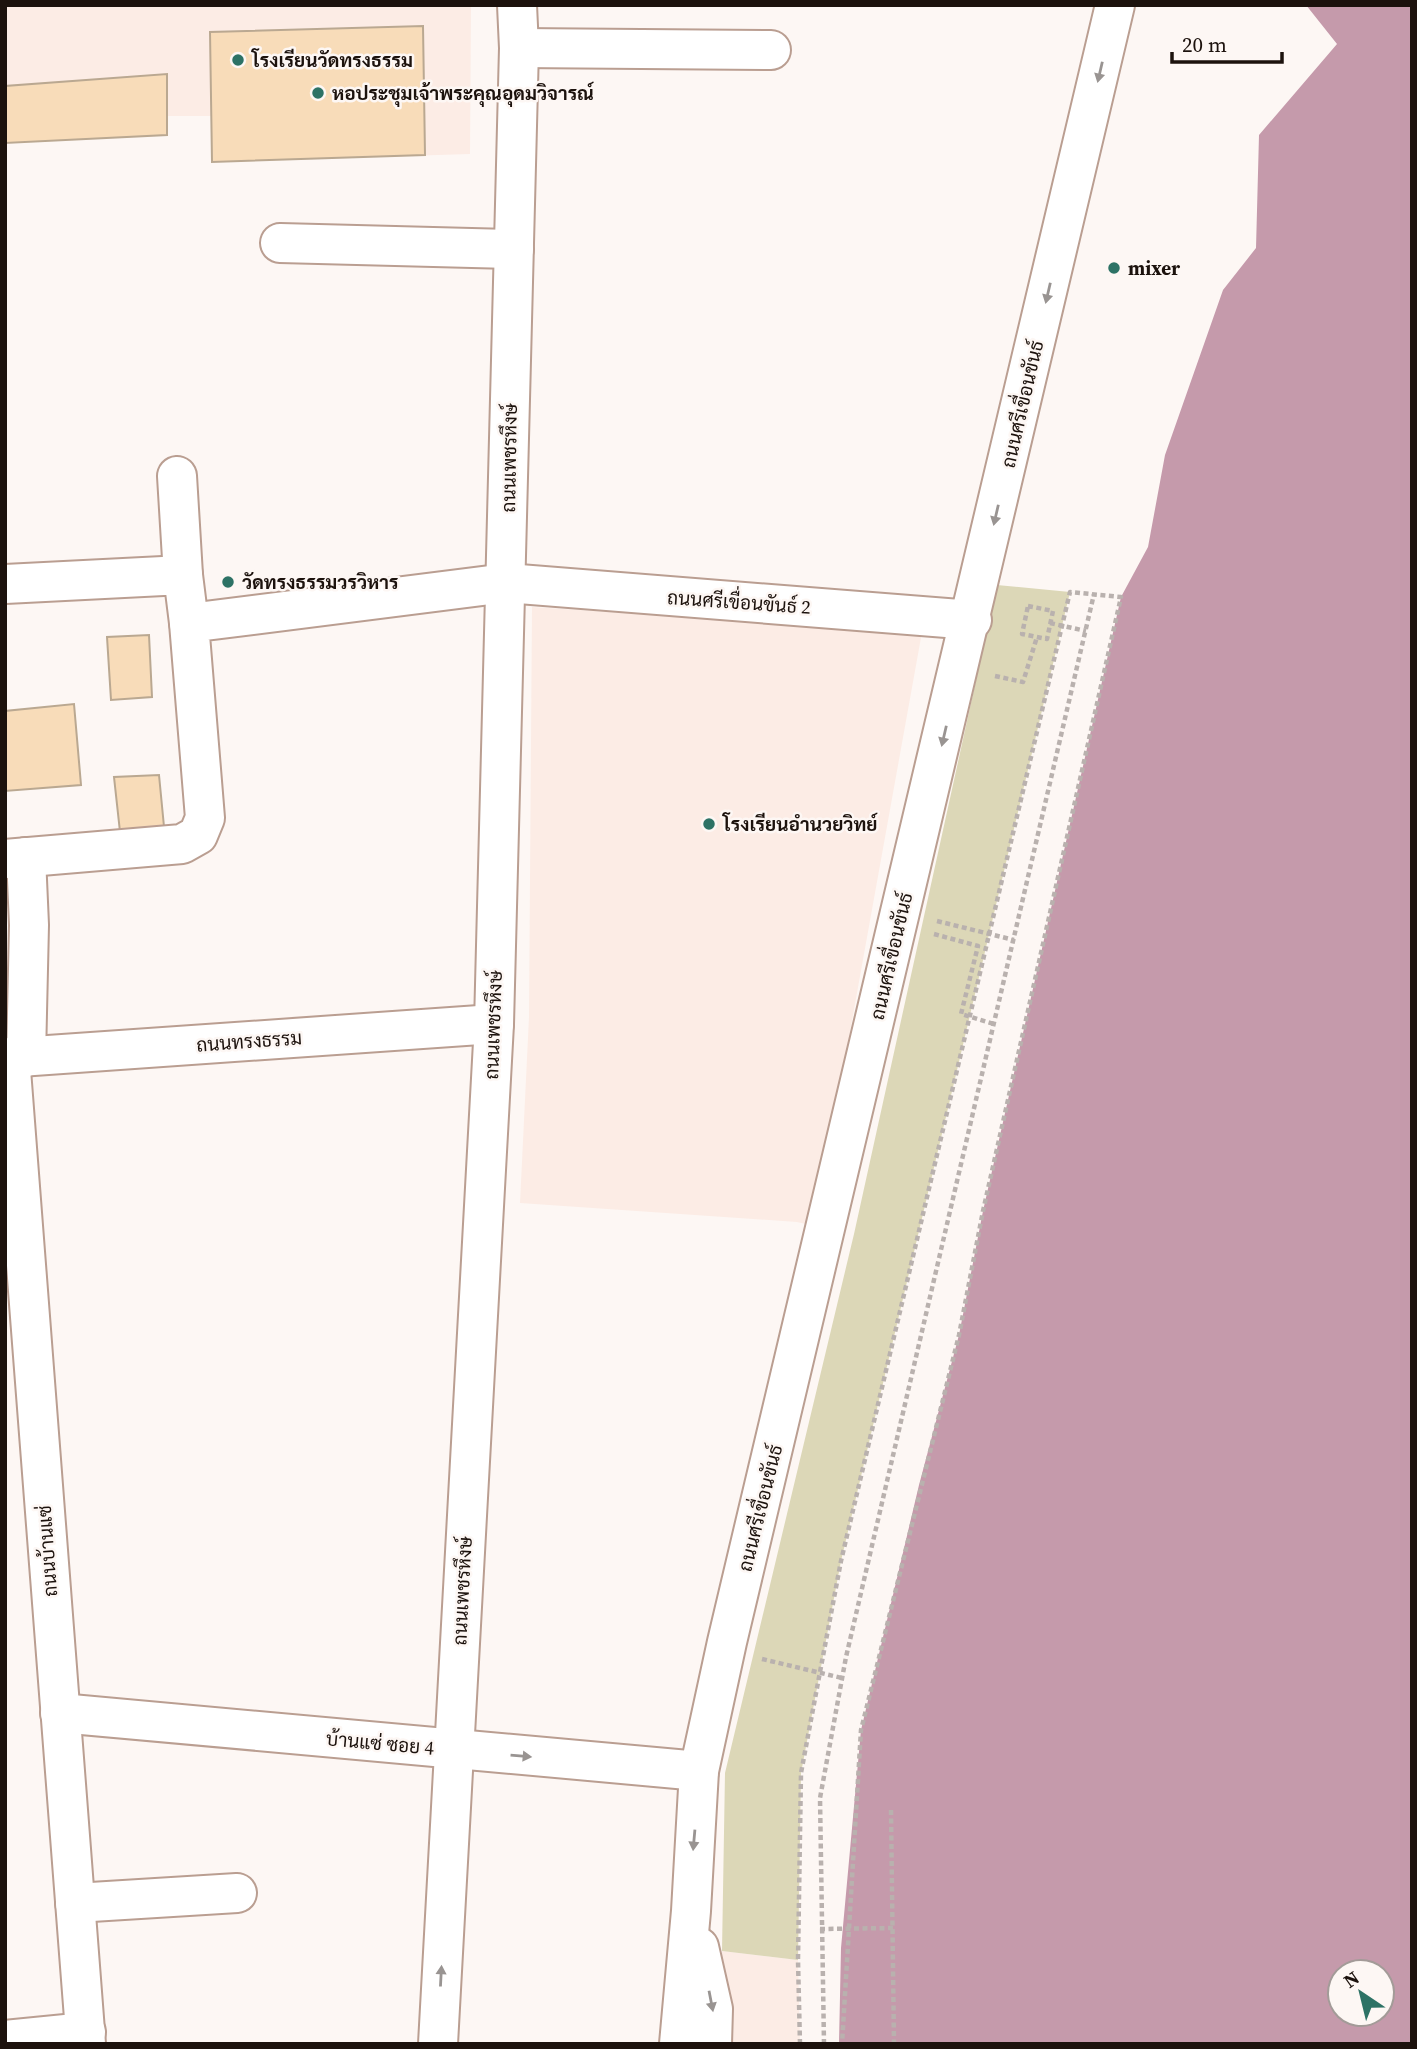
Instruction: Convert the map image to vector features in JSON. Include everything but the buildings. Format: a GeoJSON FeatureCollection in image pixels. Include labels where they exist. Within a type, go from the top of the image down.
{"type":"FeatureCollection","features":[{"type":"Feature","properties":{"kind":"street","name":"ถนนเพชรหึงษ์"},"geometry":{"type":"LineString","coordinates":[[438,2044],[494,1024],[519,48],[517,5]]}},
{"type":"Feature","properties":{"kind":"street","name":"ถนนศรีเขื่อนขันธ์"},"geometry":{"type":"LineString","coordinates":[[679,2044],[691,1910],[699,1772],[725,1650],[972,620],[1115,5]]}},
{"type":"Feature","properties":{"kind":"street"},"geometry":{"type":"LineString","coordinates":[[519,48],[771,50]]}},
{"type":"Feature","properties":{"kind":"street"},"geometry":{"type":"LineString","coordinates":[[280,243],[514,249]]}},
{"type":"Feature","properties":{"kind":"street"},"geometry":{"type":"LineString","coordinates":[[16,858],[182,844],[198,835],[205,818],[177,476]]}},
{"type":"Feature","properties":{"kind":"street"},"geometry":{"type":"LineString","coordinates":[[5,584],[183,575]]}},
{"type":"Feature","properties":{"kind":"street","name":"ถนนศรีเขื่อนขันธ์ 2"},"geometry":{"type":"LineString","coordinates":[[189,623],[506,583],[972,620]]}},
{"type":"Feature","properties":{"kind":"street","name":"ถนนบ้านแซ่"},"geometry":{"type":"LineString","coordinates":[[16,858],[13,1207],[61,1713],[86,2038]]}},
{"type":"Feature","properties":{"kind":"street","name":"ถนนทรงธรรม"},"geometry":{"type":"LineString","coordinates":[[14,1057],[494,1024]]}},
{"type":"Feature","properties":{"kind":"street","name":"บ้านแซ่ ซอย 4"},"geometry":{"type":"LineString","coordinates":[[61,1713],[699,1772]]}},
{"type":"Feature","properties":{"kind":"street"},"geometry":{"type":"LineString","coordinates":[[75,1903],[237,1893]]}},
{"type":"Feature","properties":{"kind":"street","name":"ถนนศรีเขื่อนขันธ์"},"geometry":{"type":"LineString","coordinates":[[691,1910],[713,2009],[712,2044]]}},
{"type":"Feature","properties":{"kind":"street"},"geometry":{"type":"LineString","coordinates":[[5,2040],[86,2038]]}},
{"type":"Feature","properties":{"kind":"path"},"geometry":{"type":"LineString","coordinates":[[800,2044],[798,1960],[801,1773],[841,1561],[1070,593],[1121,597],[983,1211],[959,1335],[861,1730],[842,2044]]}},
{"type":"Feature","properties":{"kind":"path"},"geometry":{"type":"LineString","coordinates":[[824,2044],[820,1929],[820,1798],[842,1678],[1094,594]]}},
{"type":"Feature","properties":{"kind":"path"},"geometry":{"type":"LineString","coordinates":[[1028,606],[1053,611],[1050,623],[1047,639],[1022,634],[1028,606]]}},
{"type":"Feature","properties":{"kind":"path"},"geometry":{"type":"LineString","coordinates":[[1050,623],[1086,631]]}},
{"type":"Feature","properties":{"kind":"path"},"geometry":{"type":"LineString","coordinates":[[960,669],[1023,682],[1037,637]]}},
{"type":"Feature","properties":{"kind":"path"},"geometry":{"type":"LineString","coordinates":[[937,921],[1014,940]]}},
{"type":"Feature","properties":{"kind":"path"},"geometry":{"type":"LineString","coordinates":[[934,934],[978,946],[961,1014],[994,1024]]}},
{"type":"Feature","properties":{"kind":"path"},"geometry":{"type":"LineString","coordinates":[[725,1650],[842,1678]]}},
{"type":"Feature","properties":{"kind":"path"},"geometry":{"type":"LineString","coordinates":[[891,1810],[894,2044]]}},
{"type":"Feature","properties":{"kind":"path"},"geometry":{"type":"LineString","coordinates":[[820,1929],[894,1928]]}},
{"type":"Feature","properties":{"kind":"shaded area","name":"โรงเรียนวัดทรงธรรม"},"geometry":{"type":"Polygon","coordinates":[[[5,5],[471,5],[470,154],[212,162],[211,116],[167,116],[167,135],[5,143],[5,5]]]}},
{"type":"Feature","properties":{"kind":"shaded area"},"geometry":{"type":"Polygon","coordinates":[[[1306,5],[1412,5],[1412,2044],[839,2044],[841,1948],[861,1730],[919,1485],[959,1335],[983,1211],[1121,597],[1148,547],[1165,455],[1223,290],[1256,248],[1259,135],[1337,44],[1306,5]]]}},
{"type":"Feature","properties":{"kind":"shaded area"},"geometry":{"type":"Polygon","coordinates":[[[997,585],[1070,592],[841,1561],[801,1773],[798,1960],[722,1951],[725,1773],[854,1234],[997,585]]]}},
{"type":"Feature","properties":{"kind":"shaded area","name":"โรงเรียนอำนวยวิทย์"},"geometry":{"type":"Polygon","coordinates":[[[532,607],[922,632],[815,1226],[797,1222],[520,1203],[529,1017],[532,607]]]}},
{"type":"Feature","properties":{"kind":"shaded area"},"geometry":{"type":"Polygon","coordinates":[[[722,1951],[798,1960],[800,2044],[720,2044],[722,1951]]]}},
{"type":"Feature","properties":{"kind":"place","name":"โรงเรียนวัดทรงธรรม"},"geometry":{"type":"Point","coordinates":[238,60]}},
{"type":"Feature","properties":{"kind":"place","name":"หอประชุมเจ้าพระคุณอุดมวิจารณ์"},"geometry":{"type":"Point","coordinates":[318,93]}},
{"type":"Feature","properties":{"kind":"place","name":"mixer"},"geometry":{"type":"Point","coordinates":[1114,268]}},
{"type":"Feature","properties":{"kind":"place","name":"วัดทรงธรรมวรวิหาร"},"geometry":{"type":"Point","coordinates":[228,582]}},
{"type":"Feature","properties":{"kind":"place","name":"โรงเรียนอำนวยวิทย์"},"geometry":{"type":"Point","coordinates":[709,824]}}]}
